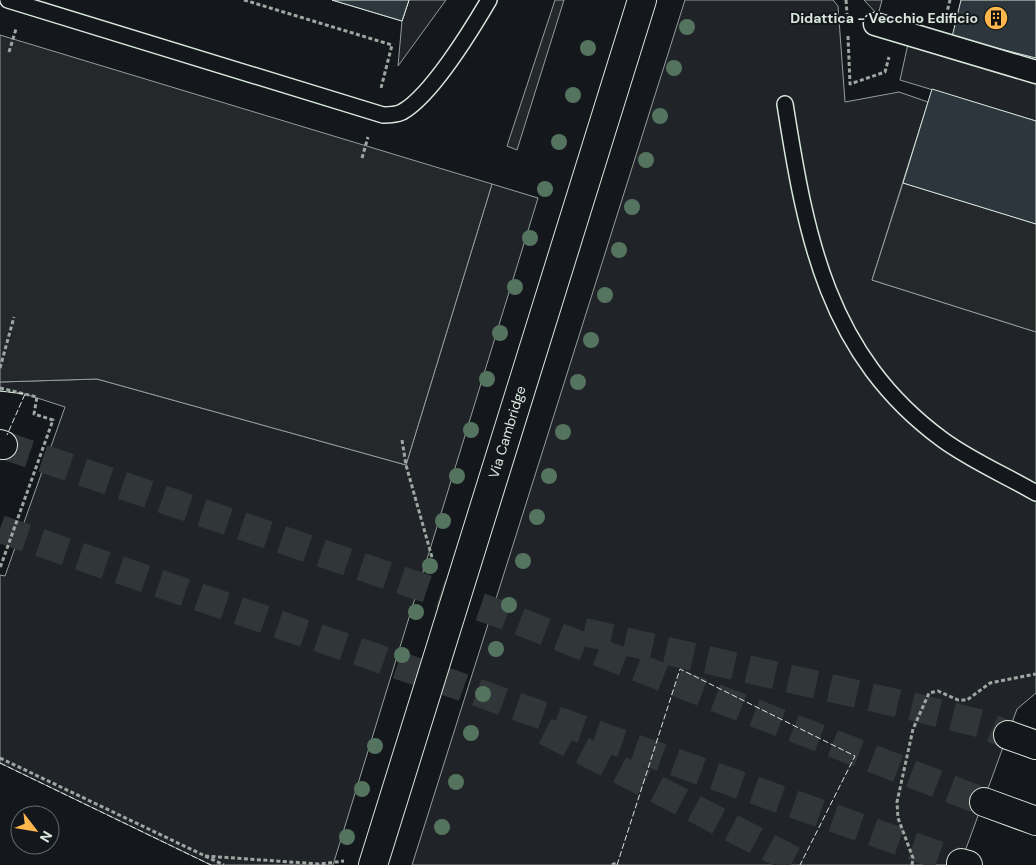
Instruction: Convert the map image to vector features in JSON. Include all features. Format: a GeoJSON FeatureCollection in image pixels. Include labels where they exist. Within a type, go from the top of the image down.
{"type":"FeatureCollection","features":[{"type":"Feature","properties":{"kind":"street","name":"Via Cambridge"},"geometry":{"type":"LineString","coordinates":[[375,860],[642,0]]}},
{"type":"Feature","properties":{"kind":"street"},"geometry":{"type":"LineString","coordinates":[[875,24],[1036,72]]}},
{"type":"Feature","properties":{"kind":"street"},"geometry":{"type":"LineString","coordinates":[[1008,735],[1036,745]]}},
{"type":"Feature","properties":{"kind":"street"},"geometry":{"type":"LineString","coordinates":[[984,802],[1036,820]]}},
{"type":"Feature","properties":{"kind":"lane"},"geometry":{"type":"LineString","coordinates":[[8,0],[374,112],[393,114],[412,105],[446,64],[489,0]]}},
{"type":"Feature","properties":{"kind":"lane"},"geometry":{"type":"LineString","coordinates":[[785,104],[795,166],[814,252],[829,293],[861,355],[899,402],[936,435],[961,452],[1036,492]]}},
{"type":"Feature","properties":{"kind":"path"},"geometry":{"type":"LineString","coordinates":[[244,0],[392,45],[362,158]]}},
{"type":"Feature","properties":{"kind":"path"},"geometry":{"type":"LineString","coordinates":[[0,368],[14,317]]}},
{"type":"Feature","properties":{"kind":"path"},"geometry":{"type":"LineString","coordinates":[[0,388],[37,397],[34,414],[52,420],[0,568]]}},
{"type":"Feature","properties":{"kind":"path"},"geometry":{"type":"LineString","coordinates":[[402,440],[404,459],[433,562]]}},
{"type":"Feature","properties":{"kind":"path"},"geometry":{"type":"LineString","coordinates":[[912,865],[913,858],[898,818],[898,802],[912,729],[929,693],[938,691],[958,700],[967,700],[990,683],[1036,674]]}},
{"type":"Feature","properties":{"kind":"path"},"geometry":{"type":"LineString","coordinates":[[0,758],[224,865]]}},
{"type":"Feature","properties":{"kind":"path"},"geometry":{"type":"LineString","coordinates":[[204,856],[319,864],[375,860]]}},
{"type":"Feature","properties":{"kind":"path"},"geometry":{"type":"LineString","coordinates":[[612,865],[618,862]]}},
{"type":"Feature","properties":{"kind":"shaded area"},"geometry":{"type":"Polygon","coordinates":[[[409,0],[446,0],[398,66],[402,21],[409,0]]]}},
{"type":"Feature","properties":{"kind":"shaded area"},"geometry":{"type":"Polygon","coordinates":[[[555,0],[564,0],[517,150],[507,146],[555,0]]]}},
{"type":"Feature","properties":{"kind":"shaded area"},"geometry":{"type":"Polygon","coordinates":[[[685,0],[833,0],[838,6],[845,102],[899,92],[928,102],[872,280],[1036,332],[1036,693],[1017,709],[960,865],[412,865],[685,0]]]}},
{"type":"Feature","properties":{"kind":"shaded area"},"geometry":{"type":"Polygon","coordinates":[[[864,0],[882,0],[878,15],[864,0]]]}},
{"type":"Feature","properties":{"kind":"shaded area"},"geometry":{"type":"Polygon","coordinates":[[[0,35],[492,184],[406,465],[97,379],[0,382],[0,35]]]}},
{"type":"Feature","properties":{"kind":"shaded area"},"geometry":{"type":"Polygon","coordinates":[[[908,44],[1036,83],[1036,121],[900,80],[908,44]]]}},
{"type":"Feature","properties":{"kind":"shaded area"},"geometry":{"type":"Polygon","coordinates":[[[903,183],[1036,224],[1036,332],[872,280],[903,183]]]}},
{"type":"Feature","properties":{"kind":"shaded area"},"geometry":{"type":"Polygon","coordinates":[[[492,184],[538,198],[333,865],[211,865],[0,763],[0,575],[5,576],[65,407],[25,394],[0,391],[0,382],[97,379],[406,465],[492,184]]]}},
{"type":"Feature","properties":{"kind":"building"},"geometry":{"type":"Polygon","coordinates":[[[332,0],[409,0],[402,21],[332,0]]]}},
{"type":"Feature","properties":{"kind":"building"},"geometry":{"type":"Polygon","coordinates":[[[332,0],[409,0],[402,21],[332,0]]]}},
{"type":"Feature","properties":{"kind":"building","name":"Didattica - Vecchio Edificio"},"geometry":{"type":"Polygon","coordinates":[[[961,0],[1036,0],[1036,58],[952,37],[961,0]]]}},
{"type":"Feature","properties":{"kind":"building"},"geometry":{"type":"Polygon","coordinates":[[[932,89],[1036,121],[1036,224],[903,183],[932,89]]]}},
{"type":"Feature","properties":{"kind":"tunnel"},"geometry":{"type":"LineString","coordinates":[[3,445],[495,612],[984,802]]}},
{"type":"Feature","properties":{"kind":"tunnel"},"geometry":{"type":"LineString","coordinates":[[0,529],[459,686],[961,863]]}},
{"type":"Feature","properties":{"kind":"tunnel"},"geometry":{"type":"LineString","coordinates":[[584,632],[910,706],[982,724],[1008,735]]}},
{"type":"Feature","properties":{"kind":"tunnel"},"geometry":{"type":"LineString","coordinates":[[545,731],[803,865]]}},
{"type":"Feature","properties":{"kind":"fence"},"geometry":{"type":"LineString","coordinates":[[0,391],[25,394],[7,435]]}},
{"type":"Feature","properties":{"kind":"fence"},"geometry":{"type":"LineString","coordinates":[[617,865],[680,669],[855,756],[800,865]]}},
{"type":"Feature","properties":{"kind":"fence"},"geometry":{"type":"LineString","coordinates":[[0,763],[211,865]]}},
{"type":"Feature","properties":{"kind":"place","name":"Didattica - Vecchio Edificio"},"geometry":{"type":"Point","coordinates":[996,18]}}]}
